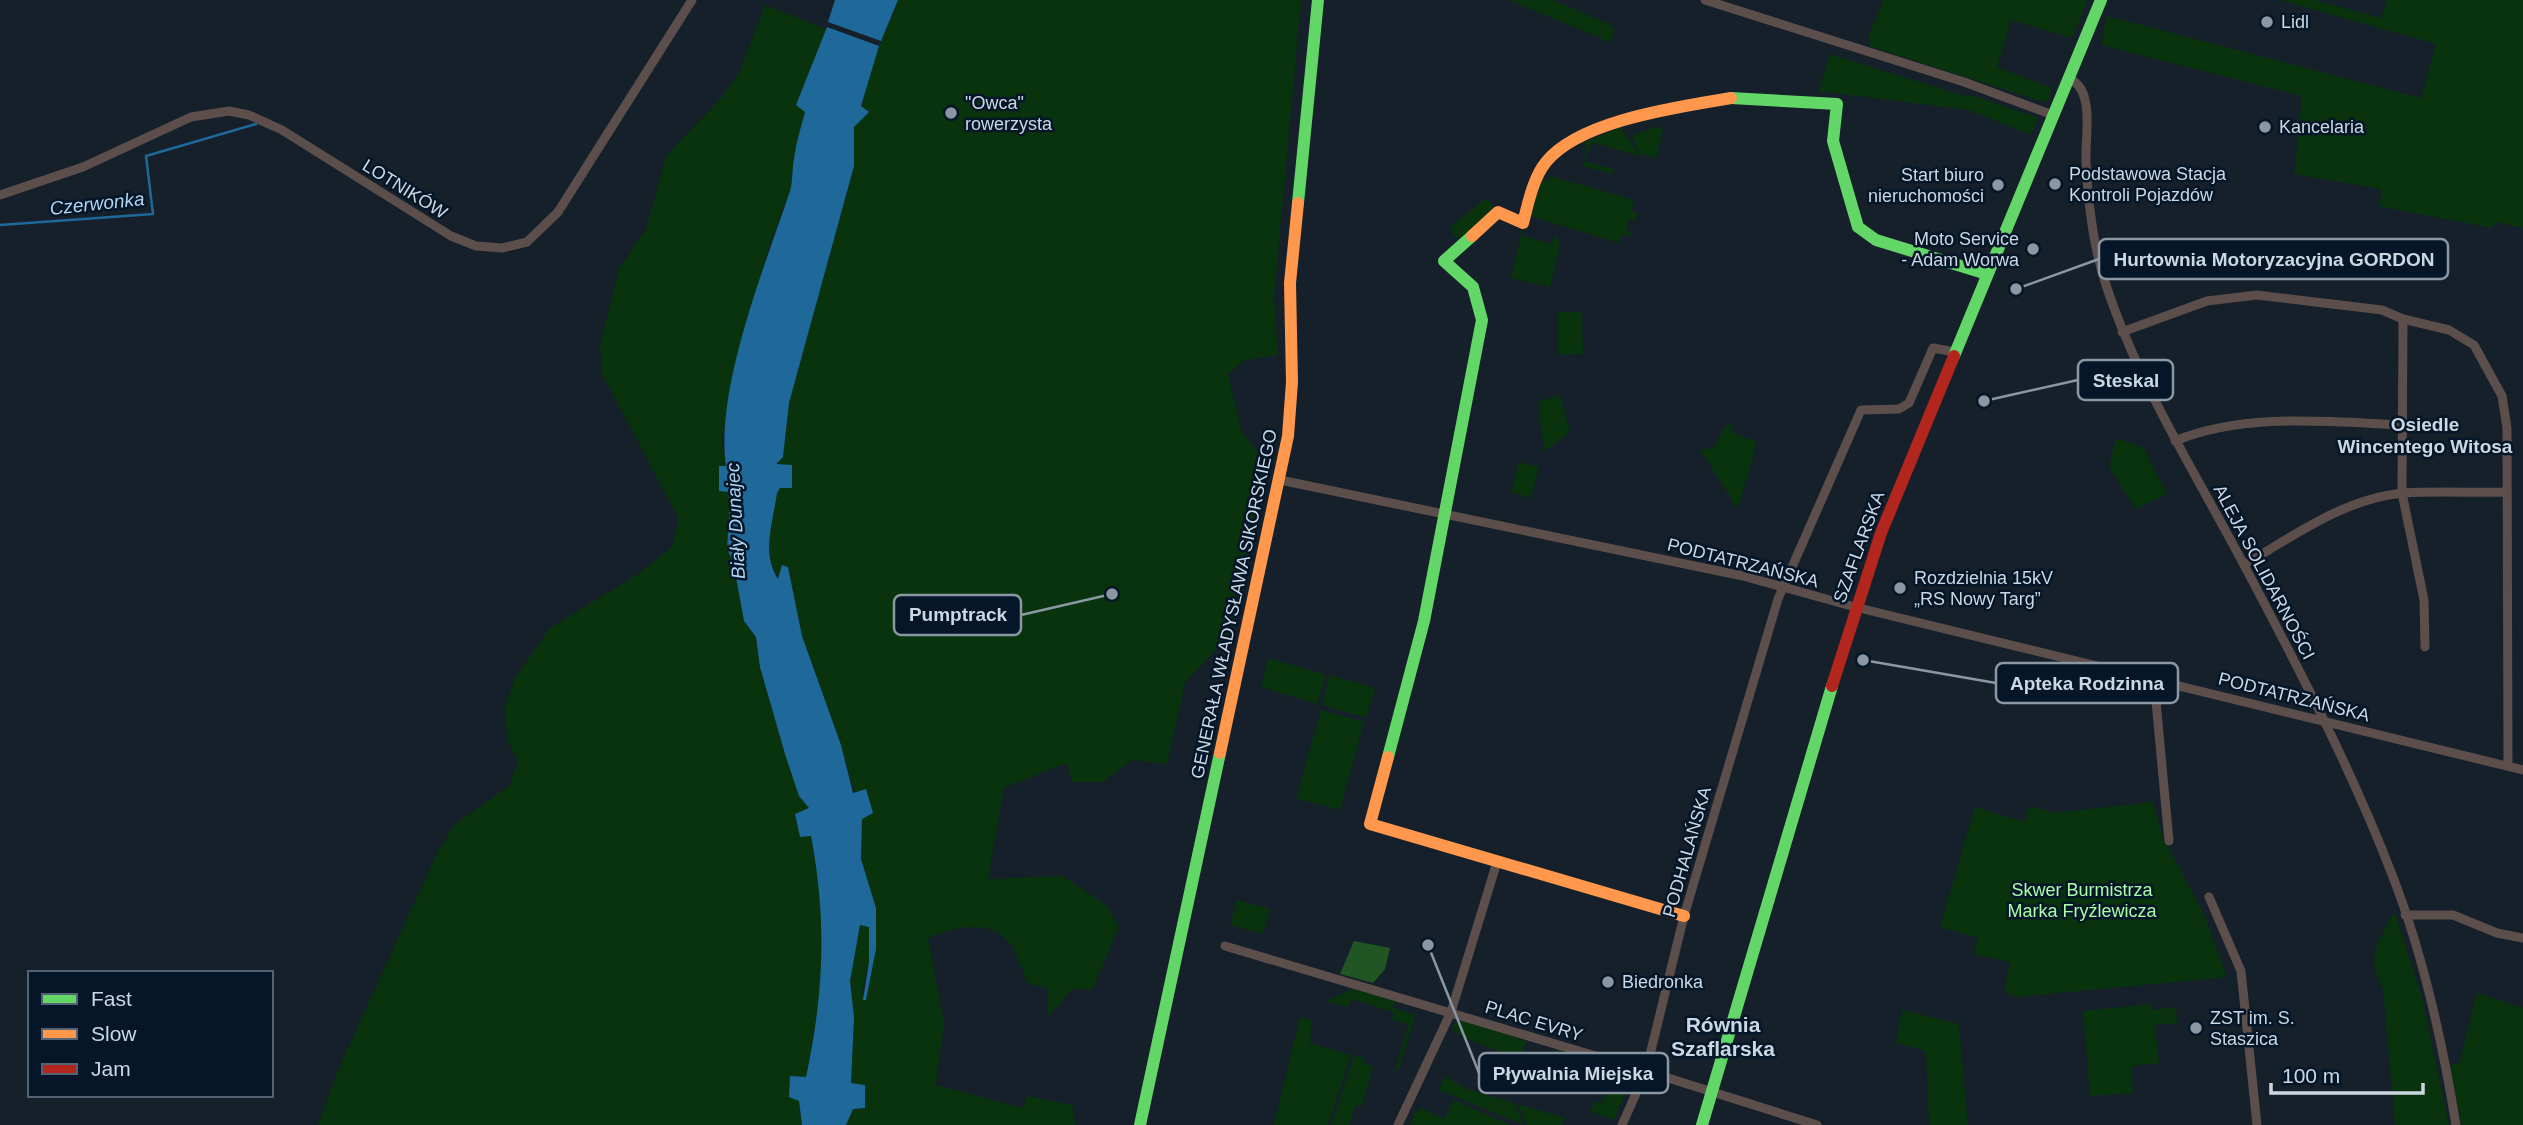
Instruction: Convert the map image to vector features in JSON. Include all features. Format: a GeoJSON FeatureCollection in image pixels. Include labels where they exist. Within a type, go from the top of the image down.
{"type":"FeatureCollection","features":[{"type":"Feature","properties":{"kind":"street","name":"LOTNIKÓW"},"geometry":{"type":"LineString","coordinates":[[0,195],[83,167],[191,117],[218,111],[238,112],[282,130],[451,236],[488,248],[513,247],[536,236],[558,212],[692,0]]}},
{"type":"Feature","properties":{"kind":"street","name":"GENERAŁA WŁADYSŁAWA SIKORSKIEGO"},"geometry":{"type":"LineString","coordinates":[[1140,1125],[1280,480],[1291,407],[1290,282],[1318,0]]}},
{"type":"Feature","properties":{"kind":"street"},"geometry":{"type":"LineString","coordinates":[[1705,0],[1964,82],[2053,115]]}},
{"type":"Feature","properties":{"kind":"street","name":"SZAFLARSKA"},"geometry":{"type":"LineString","coordinates":[[1702,1125],[1855,607],[1896,495],[2101,0]]}},
{"type":"Feature","properties":{"kind":"street","name":"ALEJA SOLIDARNOŚCI"},"geometry":{"type":"LineString","coordinates":[[2068,78],[2075,81],[2085,100],[2087,183],[2094,234],[2104,281],[2122,332],[2175,441],[2244,565],[2324,720],[2368,817],[2405,915],[2436,1017],[2456,1125]]}},
{"type":"Feature","properties":{"kind":"street"},"geometry":{"type":"LineString","coordinates":[[1684,916],[1370,824],[1424,621],[1442,516],[1482,320],[1474,287],[1444,261],[1498,212],[1523,223],[1532,191],[1545,163],[1576,136],[1668,108],[1732,98],[1837,104],[1833,141],[1858,227],[1876,240],[1987,274]]}},
{"type":"Feature","properties":{"kind":"street"},"geometry":{"type":"LineString","coordinates":[[2122,332],[2207,301],[2257,295],[2382,310],[2403,319],[2449,330],[2474,345],[2488,366],[2502,396],[2507,428],[2508,766]]}},
{"type":"Feature","properties":{"kind":"street"},"geometry":{"type":"LineString","coordinates":[[2403,319],[2405,425],[2402,494],[2424,600],[2425,648]]}},
{"type":"Feature","properties":{"kind":"street","name":"PODHALAŃSKA"},"geometry":{"type":"LineString","coordinates":[[1622,1125],[1646,1071],[1684,916],[1782,586],[1861,410],[1899,409],[1909,403],[1933,348],[1955,352]]}},
{"type":"Feature","properties":{"kind":"street"},"geometry":{"type":"LineString","coordinates":[[2175,441],[2190,435],[2253,424],[2309,421],[2405,425]]}},
{"type":"Feature","properties":{"kind":"street","name":"PODTATRZAŃSKA"},"geometry":{"type":"LineString","coordinates":[[1280,480],[1782,586],[1855,607],[2523,770]]}},
{"type":"Feature","properties":{"kind":"street"},"geometry":{"type":"LineString","coordinates":[[2244,565],[2324,517],[2402,494],[2506,492]]}},
{"type":"Feature","properties":{"kind":"street"},"geometry":{"type":"LineString","coordinates":[[2154,680],[2169,841]]}},
{"type":"Feature","properties":{"kind":"street"},"geometry":{"type":"LineString","coordinates":[[1398,1125],[1451,1012],[1497,862]]}},
{"type":"Feature","properties":{"kind":"street"},"geometry":{"type":"LineString","coordinates":[[2209,897],[2241,971],[2257,1125]]}},
{"type":"Feature","properties":{"kind":"street"},"geometry":{"type":"LineString","coordinates":[[2405,915],[2453,915],[2497,933],[2523,938]]}},
{"type":"Feature","properties":{"kind":"street","name":"PLAC EVRY"},"geometry":{"type":"LineString","coordinates":[[1225,946],[1713,1091],[1817,1125]]}},
{"type":"Feature","properties":{"kind":"green space"},"geometry":{"type":"Polygon","coordinates":[[[898,0],[1301,0],[1274,297],[1278,355],[1245,360],[1228,374],[1241,430],[1266,464],[1232,632],[1185,683],[1167,764],[1133,760],[1102,782],[1072,782],[1066,763],[1004,788],[988,879],[1063,876],[1107,906],[1119,926],[1093,989],[1072,989],[1047,1018],[1048,988],[1028,984],[1013,948],[996,932],[985,928],[961,928],[928,939],[944,1023],[936,1085],[1024,1108],[1027,1096],[1072,1105],[1075,1125],[846,1125],[853,1109],[864,1108],[851,1083],[854,1017],[850,981],[860,925],[869,927],[869,962],[862,992],[866,1000],[876,949],[876,908],[861,859],[862,819],[841,745],[802,636],[788,567],[779,579],[769,548],[776,493],[780,488],[792,488],[775,464],[783,456],[789,403],[854,166],[854,127],[869,112],[861,106],[879,46],[898,0]]]}},
{"type":"Feature","properties":{"kind":"green space"},"geometry":{"type":"Polygon","coordinates":[[[1509,0],[1553,0],[1609,24],[1614,28],[1612,43],[1509,0]]]}},
{"type":"Feature","properties":{"kind":"green space"},"geometry":{"type":"Polygon","coordinates":[[[1884,0],[2088,0],[2072,38],[2011,20],[1997,67],[2052,88],[2048,101],[2043,102],[1869,46],[1870,31],[1884,0]]]}},
{"type":"Feature","properties":{"kind":"green space"},"geometry":{"type":"Polygon","coordinates":[[[2280,0],[2315,0],[2381,18],[2387,0],[2523,0],[2523,228],[2495,222],[2492,228],[2379,206],[2382,189],[2294,174],[2302,96],[2101,45],[2107,16],[2421,98],[2436,44],[2280,0]]]}},
{"type":"Feature","properties":{"kind":"green space"},"geometry":{"type":"Polygon","coordinates":[[[765,5],[826,29],[797,105],[806,112],[794,157],[791,188],[769,246],[729,394],[722,441],[726,466],[719,467],[719,491],[728,491],[730,500],[727,549],[733,561],[744,621],[756,637],[760,667],[785,754],[809,809],[795,815],[800,837],[811,836],[820,882],[823,936],[821,983],[814,1031],[806,1077],[790,1076],[803,1114],[802,1125],[318,1125],[337,1072],[438,851],[455,824],[509,786],[518,763],[508,741],[504,710],[515,678],[549,629],[638,574],[672,547],[679,519],[602,374],[600,344],[619,269],[646,229],[666,156],[722,97],[740,71],[765,5]]]}},
{"type":"Feature","properties":{"kind":"green space"},"geometry":{"type":"Polygon","coordinates":[[[1830,54],[2039,118],[2031,135],[1969,110],[1818,91],[1830,54]]]}},
{"type":"Feature","properties":{"kind":"green space"},"geometry":{"type":"Polygon","coordinates":[[[1658,126],[1663,130],[1656,158],[1639,154],[1632,136],[1658,126]]]}},
{"type":"Feature","properties":{"kind":"green space"},"geometry":{"type":"Polygon","coordinates":[[[1621,127],[1639,156],[1592,142],[1584,161],[1614,169],[1612,174],[1582,166],[1586,149],[1584,142],[1621,127]]]}},
{"type":"Feature","properties":{"kind":"green space"},"geometry":{"type":"Polygon","coordinates":[[[1550,176],[1634,200],[1631,211],[1638,213],[1636,220],[1629,219],[1626,230],[1631,232],[1630,236],[1622,234],[1619,243],[1530,216],[1541,180],[1549,180],[1550,176]]]}},
{"type":"Feature","properties":{"kind":"green space"},"geometry":{"type":"Polygon","coordinates":[[[1485,199],[1492,203],[1493,210],[1463,239],[1453,235],[1452,225],[1485,199]]]}},
{"type":"Feature","properties":{"kind":"green space"},"geometry":{"type":"Polygon","coordinates":[[[1523,226],[1523,236],[1551,244],[1554,236],[1557,237],[1560,245],[1550,287],[1511,278],[1523,226]]]}},
{"type":"Feature","properties":{"kind":"green space"},"geometry":{"type":"Polygon","coordinates":[[[1558,312],[1582,312],[1583,354],[1558,355],[1558,312]]]}},
{"type":"Feature","properties":{"kind":"green space"},"geometry":{"type":"Polygon","coordinates":[[[1560,395],[1570,432],[1544,452],[1538,402],[1560,395]]]}},
{"type":"Feature","properties":{"kind":"green space"},"geometry":{"type":"Polygon","coordinates":[[[1728,423],[1733,424],[1731,432],[1755,441],[1738,509],[1700,450],[1713,448],[1728,423]]]}},
{"type":"Feature","properties":{"kind":"green space"},"geometry":{"type":"Polygon","coordinates":[[[2116,439],[2143,447],[2167,494],[2136,509],[2109,467],[2116,439]]]}},
{"type":"Feature","properties":{"kind":"green space"},"geometry":{"type":"Polygon","coordinates":[[[1519,462],[1539,467],[1531,498],[1511,492],[1519,462]]]}},
{"type":"Feature","properties":{"kind":"green space"},"geometry":{"type":"Polygon","coordinates":[[[1269,658],[1326,675],[1317,704],[1261,687],[1269,658]]]}},
{"type":"Feature","properties":{"kind":"green space"},"geometry":{"type":"Polygon","coordinates":[[[1330,675],[1375,688],[1366,718],[1322,705],[1330,675]]]}},
{"type":"Feature","properties":{"kind":"green space"},"geometry":{"type":"Polygon","coordinates":[[[1321,710],[1364,722],[1340,810],[1296,798],[1321,710]]]}},
{"type":"Feature","properties":{"kind":"green space","name":"Skwer Burmistrza Marka Fryźlewicza"},"geometry":{"type":"Polygon","coordinates":[[[2153,802],[2162,836],[2203,912],[2227,977],[2016,997],[2004,991],[2010,962],[1973,954],[1978,938],[1940,927],[1975,807],[2024,822],[2030,806],[2055,813],[2153,802]]]}},
{"type":"Feature","properties":{"kind":"green space"},"geometry":{"type":"Polygon","coordinates":[[[1237,900],[1270,909],[1263,934],[1230,925],[1237,900]]]}},
{"type":"Feature","properties":{"kind":"green space"},"geometry":{"type":"Polygon","coordinates":[[[2395,914],[2422,998],[2449,1125],[2395,1125],[2383,989],[2374,960],[2381,936],[2391,916],[2395,914]]]}},
{"type":"Feature","properties":{"kind":"green space"},"geometry":{"type":"Polygon","coordinates":[[[1354,941],[1390,948],[1385,969],[1373,983],[1340,974],[1354,941]]]}},
{"type":"Feature","properties":{"kind":"green space"},"geometry":{"type":"Polygon","coordinates":[[[1353,989],[1395,1001],[1393,1008],[1415,1015],[1400,1067],[1394,1073],[1408,1024],[1392,1020],[1394,1012],[1351,999],[1348,1007],[1326,1001],[1353,989]]]}},
{"type":"Feature","properties":{"kind":"green space"},"geometry":{"type":"Polygon","coordinates":[[[2477,993],[2523,1008],[2523,1125],[2462,1125],[2450,1066],[2460,1062],[2477,993]]]}},
{"type":"Feature","properties":{"kind":"green space"},"geometry":{"type":"Polygon","coordinates":[[[2151,1004],[2152,1010],[2176,1007],[2177,1023],[2155,1025],[2159,1063],[2131,1066],[2133,1093],[2090,1096],[2083,1011],[2151,1004]]]}},
{"type":"Feature","properties":{"kind":"green space"},"geometry":{"type":"Polygon","coordinates":[[[1902,1010],[1959,1024],[1968,1125],[1929,1125],[1926,1051],[1896,1043],[1902,1010]]]}},
{"type":"Feature","properties":{"kind":"green space"},"geometry":{"type":"Polygon","coordinates":[[[1300,1017],[1312,1020],[1310,1043],[1351,1055],[1328,1125],[1274,1125],[1300,1017]]]}},
{"type":"Feature","properties":{"kind":"green space"},"geometry":{"type":"Polygon","coordinates":[[[1464,1021],[1526,1041],[1520,1059],[1462,1037],[1452,1029],[1454,1023],[1464,1021]]]}},
{"type":"Feature","properties":{"kind":"green space"},"geometry":{"type":"Polygon","coordinates":[[[1557,1050],[1628,1073],[1631,1078],[1614,1120],[1590,1111],[1595,1101],[1602,1103],[1607,1088],[1546,1063],[1543,1069],[1529,1063],[1557,1050]]]}},
{"type":"Feature","properties":{"kind":"green space"},"geometry":{"type":"Polygon","coordinates":[[[1354,1056],[1364,1058],[1363,1063],[1373,1067],[1361,1107],[1355,1105],[1349,1125],[1331,1125],[1354,1056]]]}},
{"type":"Feature","properties":{"kind":"green space"},"geometry":{"type":"Polygon","coordinates":[[[1444,1076],[1469,1090],[1514,1103],[1524,1125],[1439,1090],[1444,1076]]]}},
{"type":"Feature","properties":{"kind":"green space"},"geometry":{"type":"Polygon","coordinates":[[[1454,1100],[1508,1125],[1410,1125],[1415,1113],[1422,1108],[1444,1119],[1454,1100]]]}},
{"type":"Feature","properties":{"kind":"green space"},"geometry":{"type":"Polygon","coordinates":[[[1518,1104],[1565,1118],[1562,1125],[1527,1125],[1518,1104]]]}},
{"type":"Feature","properties":{"kind":"water"},"geometry":{"type":"Polygon","coordinates":[[[835,0],[898,0],[881,41],[828,22],[835,0]]]}},
{"type":"Feature","properties":{"kind":"water","name":"Biały Dunajec"},"geometry":{"type":"Polygon","coordinates":[[[827,27],[879,46],[861,106],[869,112],[854,127],[854,166],[789,403],[783,457],[776,464],[792,465],[792,488],[780,488],[777,493],[769,548],[770,559],[778,579],[782,565],[788,567],[802,636],[841,745],[853,793],[866,789],[873,813],[862,819],[861,859],[876,908],[876,949],[866,1000],[863,1000],[869,962],[869,927],[860,925],[850,981],[854,1017],[851,1083],[865,1085],[865,1108],[853,1109],[846,1125],[802,1125],[799,1101],[789,1097],[790,1076],[806,1077],[817,1016],[821,956],[819,897],[811,836],[800,837],[795,814],[809,808],[799,796],[785,754],[760,667],[756,637],[744,621],[733,561],[727,549],[730,500],[728,492],[719,491],[719,466],[726,466],[728,401],[744,327],[791,187],[793,163],[805,112],[796,105],[827,27]]]}},
{"type":"Feature","properties":{"kind":"waterway","name":"Czerwonka"},"geometry":{"type":"LineString","coordinates":[[0,225],[153,214],[146,156],[256,124]]}},
{"type":"Feature","properties":{"kind":"traffic: fast"},"geometry":{"type":"LineString","coordinates":[[1298,203],[1318,0]]}},
{"type":"Feature","properties":{"kind":"traffic: fast"},"geometry":{"type":"LineString","coordinates":[[1954,356],[2101,0]]}},
{"type":"Feature","properties":{"kind":"traffic: fast"},"geometry":{"type":"LineString","coordinates":[[1731,98],[1837,104],[1833,141],[1858,227],[1876,240],[1987,274]]}},
{"type":"Feature","properties":{"kind":"traffic: fast"},"geometry":{"type":"LineString","coordinates":[[1388,757],[1424,621],[1482,320],[1473,287],[1444,261],[1472,236]]}},
{"type":"Feature","properties":{"kind":"traffic: fast"},"geometry":{"type":"LineString","coordinates":[[1702,1125],[1832,686]]}},
{"type":"Feature","properties":{"kind":"traffic: fast"},"geometry":{"type":"LineString","coordinates":[[1140,1125],[1220,753]]}},
{"type":"Feature","properties":{"kind":"traffic: slow"},"geometry":{"type":"LineString","coordinates":[[1472,236],[1498,212],[1523,223],[1541,168],[1562,148],[1582,136],[1659,111],[1731,98]]}},
{"type":"Feature","properties":{"kind":"traffic: slow"},"geometry":{"type":"LineString","coordinates":[[1220,753],[1288,436],[1292,382],[1290,283],[1298,203]]}},
{"type":"Feature","properties":{"kind":"traffic: slow"},"geometry":{"type":"LineString","coordinates":[[1388,757],[1370,824],[1684,916]]}},
{"type":"Feature","properties":{"kind":"traffic: jam"},"geometry":{"type":"LineString","coordinates":[[1832,686],[1881,533],[1954,356]]}},
{"type":"Feature","properties":{"kind":"place","name":"Lidl"},"geometry":{"type":"Point","coordinates":[2267,22]}},
{"type":"Feature","properties":{"kind":"place","name":"\"Owca\" rowerzysta"},"geometry":{"type":"Point","coordinates":[951,113]}},
{"type":"Feature","properties":{"kind":"place","name":"Kancelaria"},"geometry":{"type":"Point","coordinates":[2265,127]}},
{"type":"Feature","properties":{"kind":"place","name":"Podstawowa Stacja Kontroli Pojazdów"},"geometry":{"type":"Point","coordinates":[2055,184]}},
{"type":"Feature","properties":{"kind":"place","name":"Start biuro nieruchomości"},"geometry":{"type":"Point","coordinates":[1998,185]}},
{"type":"Feature","properties":{"kind":"place","name":"Moto Service - Adam Worwa"},"geometry":{"type":"Point","coordinates":[2033,249]}},
{"type":"Feature","properties":{"kind":"place","name":"Hurtownia Motoryzacyjna GORDON"},"geometry":{"type":"Point","coordinates":[2016,289]}},
{"type":"Feature","properties":{"kind":"place","name":"Steskal"},"geometry":{"type":"Point","coordinates":[1984,401]}},
{"type":"Feature","properties":{"kind":"place","name":"Rozdzielnia 15kV „RS Nowy Targ”"},"geometry":{"type":"Point","coordinates":[1900,588]}},
{"type":"Feature","properties":{"kind":"place","name":"Pumptrack"},"geometry":{"type":"Point","coordinates":[1112,594]}},
{"type":"Feature","properties":{"kind":"place","name":"Apteka Rodzinna"},"geometry":{"type":"Point","coordinates":[1863,660]}},
{"type":"Feature","properties":{"kind":"place","name":"Pływalnia Miejska"},"geometry":{"type":"Point","coordinates":[1428,945]}},
{"type":"Feature","properties":{"kind":"place","name":"Biedronka"},"geometry":{"type":"Point","coordinates":[1608,982]}},
{"type":"Feature","properties":{"kind":"place","name":"ZST im. S. Staszica"},"geometry":{"type":"Point","coordinates":[2196,1028]}},
{"type":"Feature","properties":{"kind":"district","name":"Osiedle Wincentego Witosa"},"geometry":{"type":"Point","coordinates":[2425,435]}},
{"type":"Feature","properties":{"kind":"district","name":"Równia Szaflarska"},"geometry":{"type":"Point","coordinates":[1723,1037]}}]}
